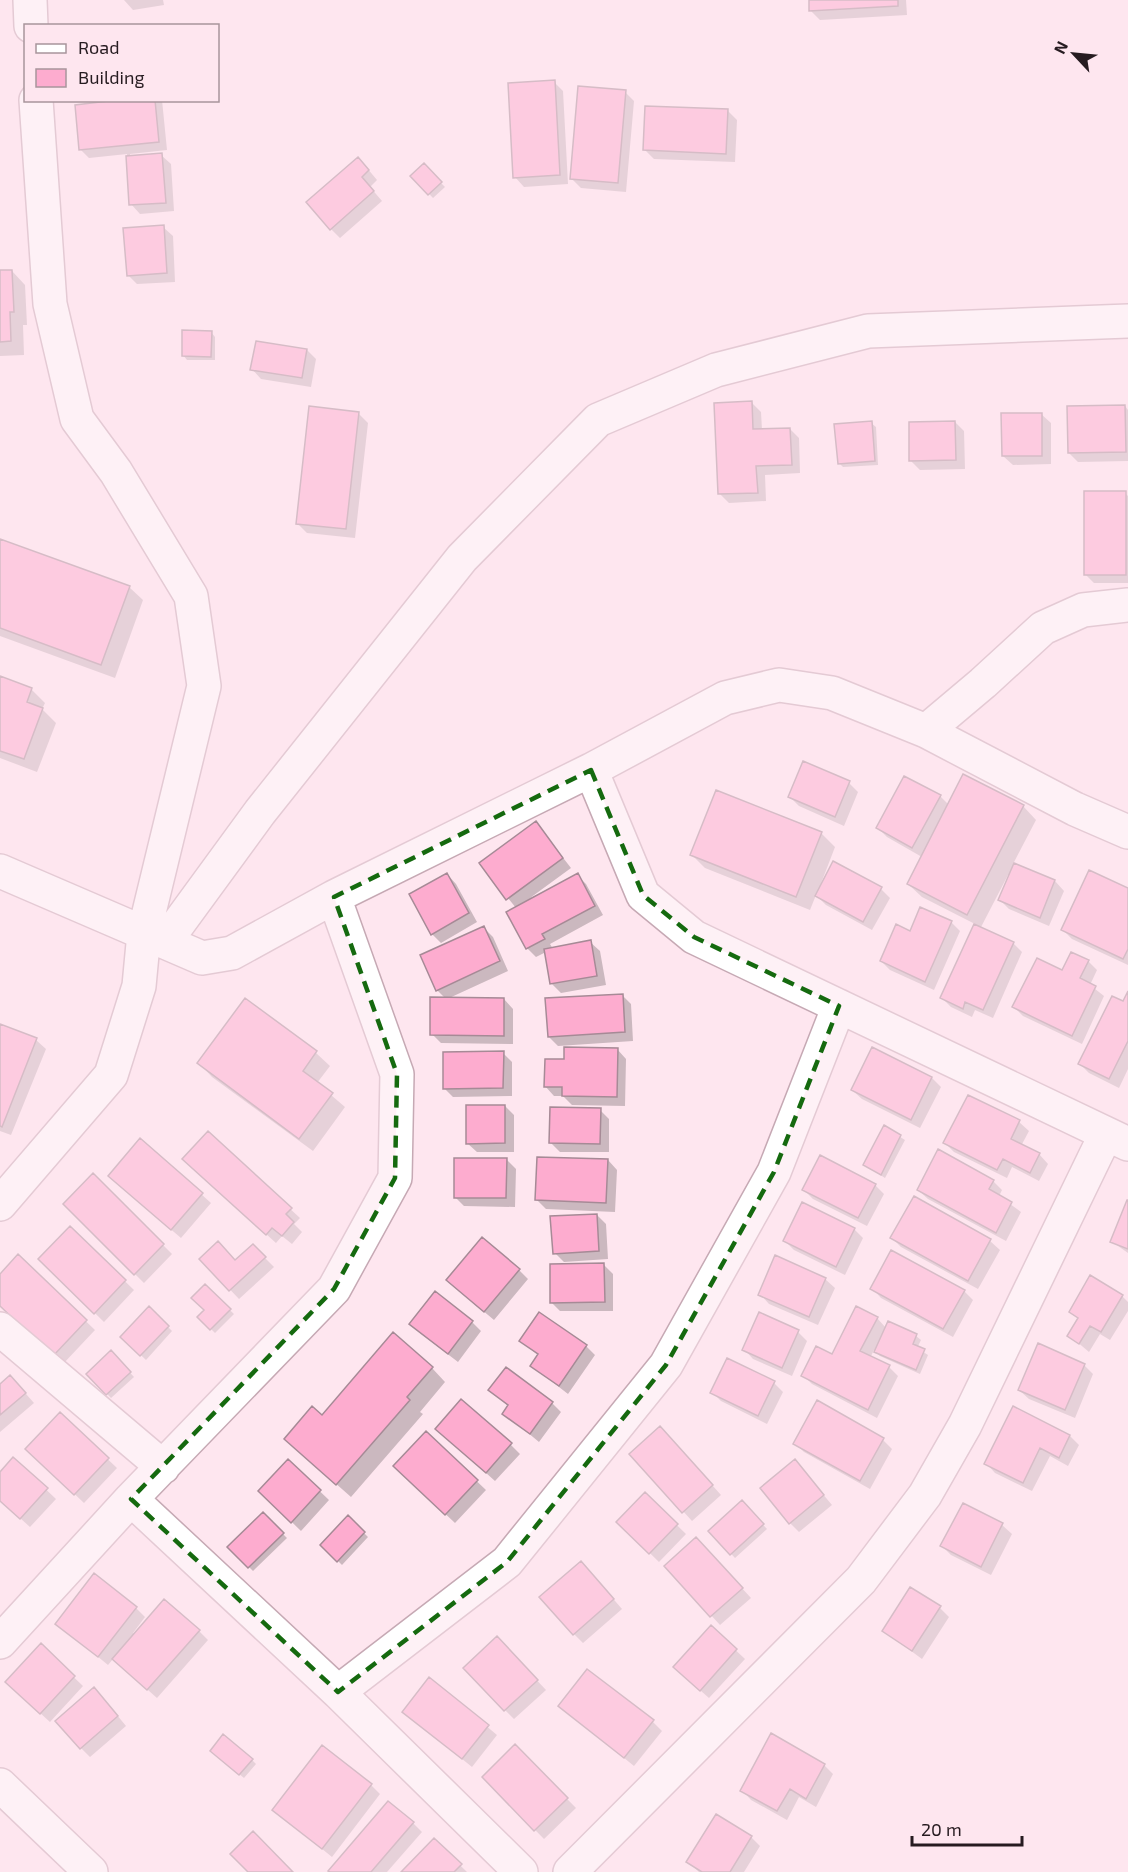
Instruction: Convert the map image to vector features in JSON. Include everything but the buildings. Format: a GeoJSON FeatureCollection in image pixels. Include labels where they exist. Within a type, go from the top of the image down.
{"type":"FeatureCollection","features":[{"type":"Feature","properties":{"kind":"street"},"geometry":{"type":"LineString","coordinates":[[30,0],[31,24]]}},
{"type":"Feature","properties":{"kind":"street"},"geometry":{"type":"LineString","coordinates":[[0,1204],[111,1075],[155,937],[204,686],[191,596],[116,472],[78,420],[50,304],[36,102]]}},
{"type":"Feature","properties":{"kind":"street"},"geometry":{"type":"LineString","coordinates":[[155,937],[260,812],[462,558],[598,420],[716,370],[868,331],[1128,321]]}},
{"type":"Feature","properties":{"kind":"street"},"geometry":{"type":"LineString","coordinates":[[926,731],[1043,628],[1083,610],[1128,605]]}},
{"type":"Feature","properties":{"kind":"street"},"geometry":{"type":"LineString","coordinates":[[0,872],[202,958],[232,953],[334,897],[591,771],[725,698],[779,685],[832,693],[926,731],[1075,809],[1128,832]]}},
{"type":"Feature","properties":{"kind":"street"},"geometry":{"type":"LineString","coordinates":[[570,1872],[861,1580],[924,1495],[965,1425],[1117,1139],[694,937],[643,895],[591,771]]}},
{"type":"Feature","properties":{"kind":"street"},"geometry":{"type":"LineString","coordinates":[[0,1642],[131,1499],[334,1289],[395,1178],[397,1074],[334,897]]}},
{"type":"Feature","properties":{"kind":"street"},"geometry":{"type":"LineString","coordinates":[[338,1692],[507,1562],[666,1365],[774,1172],[839,1006]]}},
{"type":"Feature","properties":{"kind":"street"},"geometry":{"type":"LineString","coordinates":[[0,1329],[163,1467]]}},
{"type":"Feature","properties":{"kind":"street"},"geometry":{"type":"LineString","coordinates":[[131,1499],[338,1692],[521,1872]]}},
{"type":"Feature","properties":{"kind":"street"},"geometry":{"type":"LineString","coordinates":[[0,1785],[91,1872]]}},
{"type":"Feature","properties":{"kind":"highlighted area"},"geometry":{"type":"Polygon","coordinates":[[[591,770],[643,895],[694,937],[839,1006],[774,1172],[666,1365],[507,1562],[338,1692],[131,1499],[334,1289],[395,1178],[397,1074],[334,897],[591,770]]]}}]}
